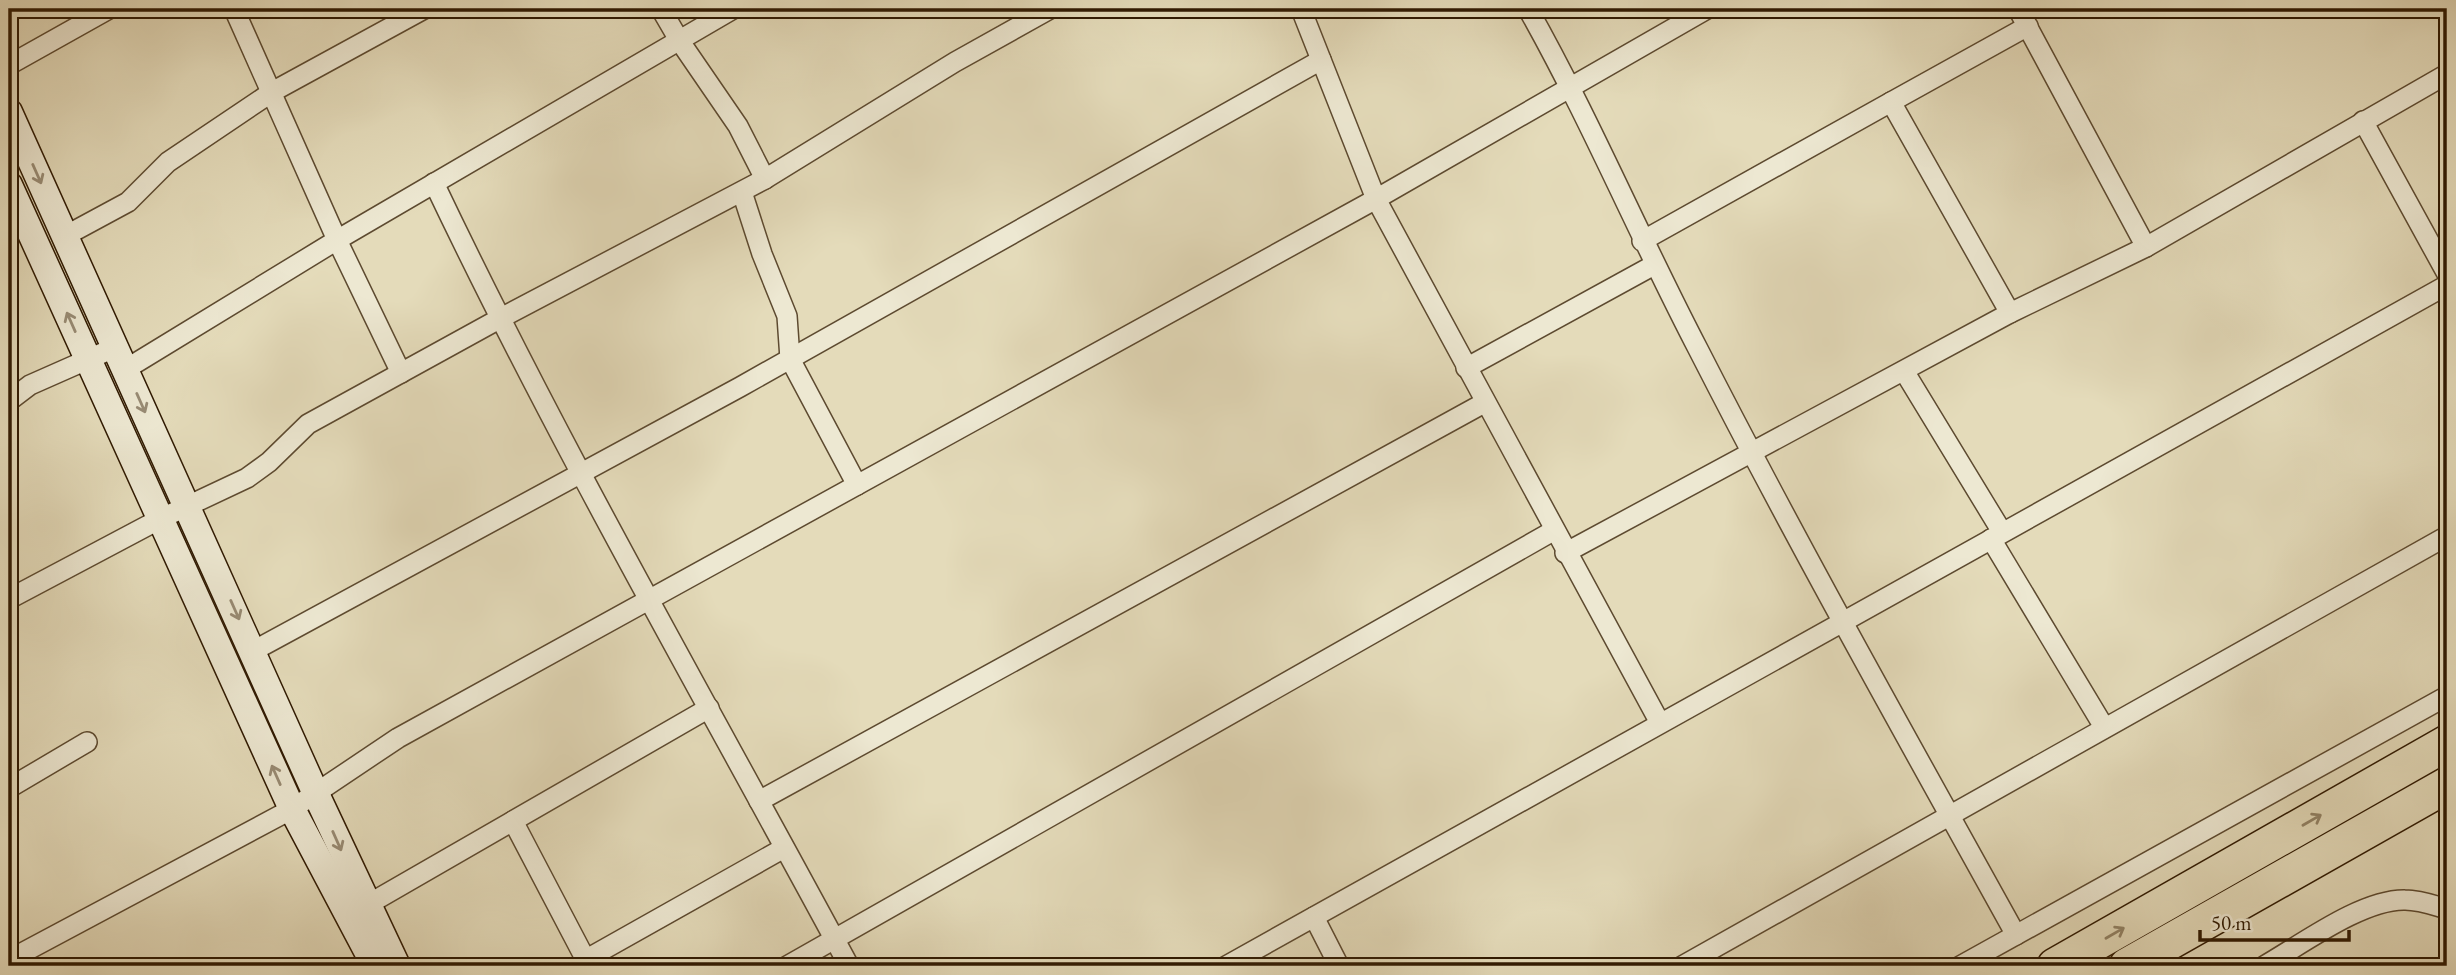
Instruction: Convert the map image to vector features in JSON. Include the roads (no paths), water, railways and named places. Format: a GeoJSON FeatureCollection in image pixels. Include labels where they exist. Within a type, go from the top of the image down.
{"type":"FeatureCollection","features":[{"type":"Feature","properties":{"kind":"highway"},"geometry":{"type":"LineString","coordinates":[[2055,966],[2447,743]]}},
{"type":"Feature","properties":{"kind":"highway"},"geometry":{"type":"LineString","coordinates":[[2127,966],[2166,957],[2447,785]]}},
{"type":"Feature","properties":{"kind":"street"},"geometry":{"type":"LineString","coordinates":[[9,65],[109,9]]}},
{"type":"Feature","properties":{"kind":"street"},"geometry":{"type":"LineString","coordinates":[[234,9],[337,240],[401,373]]}},
{"type":"Feature","properties":{"kind":"street"},"geometry":{"type":"LineString","coordinates":[[65,236],[128,202],[168,162],[272,92],[424,9]]}},
{"type":"Feature","properties":{"kind":"street"},"geometry":{"type":"LineString","coordinates":[[661,9],[738,126],[765,179]]}},
{"type":"Feature","properties":{"kind":"street"},"geometry":{"type":"LineString","coordinates":[[9,401],[30,385],[87,358],[121,358],[337,240],[733,9]]}},
{"type":"Feature","properties":{"kind":"street"},"geometry":{"type":"LineString","coordinates":[[9,600],[160,519],[259,471],[308,424],[499,319],[765,179],[956,62],[1050,9]]}},
{"type":"Feature","properties":{"kind":"street"},"geometry":{"type":"LineString","coordinates":[[1301,9],[1376,199],[1553,531],[1660,723]]}},
{"type":"Feature","properties":{"kind":"street"},"geometry":{"type":"LineString","coordinates":[[1528,9],[1572,86],[1642,241],[1752,454],[2016,935]]}},
{"type":"Feature","properties":{"kind":"street"},"geometry":{"type":"LineString","coordinates":[[9,960],[292,808],[398,738],[1376,199],[1707,9]]}},
{"type":"Feature","properties":{"kind":"street"},"geometry":{"type":"LineString","coordinates":[[2018,9],[2146,247]]}},
{"type":"Feature","properties":{"kind":"street"},"geometry":{"type":"LineString","coordinates":[[1642,241],[2028,26]]}},
{"type":"Feature","properties":{"kind":"street"},"geometry":{"type":"LineString","coordinates":[[253,651],[790,359],[1321,60]]}},
{"type":"Feature","properties":{"kind":"street"},"geometry":{"type":"LineString","coordinates":[[1565,553],[2010,313],[2146,247],[2447,74]]}},
{"type":"Feature","properties":{"kind":"street"},"geometry":{"type":"LineString","coordinates":[[1891,102],[2010,313]]}},
{"type":"Feature","properties":{"kind":"street"},"geometry":{"type":"LineString","coordinates":[[9,111],[366,905],[397,966]]}},
{"type":"Feature","properties":{"kind":"street"},"geometry":{"type":"LineString","coordinates":[[2363,121],[2447,274]]}},
{"type":"Feature","properties":{"kind":"street"},"geometry":{"type":"LineString","coordinates":[[434,183],[499,319],[580,474],[849,966]]}},
{"type":"Feature","properties":{"kind":"street"},"geometry":{"type":"LineString","coordinates":[[9,185],[15,219],[87,358],[292,808],[375,966]]}},
{"type":"Feature","properties":{"kind":"street"},"geometry":{"type":"LineString","coordinates":[[742,191],[762,254],[787,316],[790,359],[857,485]]}},
{"type":"Feature","properties":{"kind":"street"},"geometry":{"type":"LineString","coordinates":[[15,219],[50,202]]}},
{"type":"Feature","properties":{"kind":"street"},"geometry":{"type":"LineString","coordinates":[[1466,368],[1654,265]]}},
{"type":"Feature","properties":{"kind":"street"},"geometry":{"type":"LineString","coordinates":[[1226,966],[2447,285]]}},
{"type":"Feature","properties":{"kind":"street"},"geometry":{"type":"LineString","coordinates":[[1904,371],[2104,727]]}},
{"type":"Feature","properties":{"kind":"street"},"geometry":{"type":"LineString","coordinates":[[760,801],[1485,402]]}},
{"type":"Feature","properties":{"kind":"street"},"geometry":{"type":"LineString","coordinates":[[787,966],[1553,531]]}},
{"type":"Feature","properties":{"kind":"street"},"geometry":{"type":"LineString","coordinates":[[1682,966],[2447,536]]}},
{"type":"Feature","properties":{"kind":"street"},"geometry":{"type":"LineString","coordinates":[[1960,966],[2447,696]]}},
{"type":"Feature","properties":{"kind":"street"},"geometry":{"type":"LineString","coordinates":[[366,905],[709,708]]}},
{"type":"Feature","properties":{"kind":"street"},"geometry":{"type":"LineString","coordinates":[[9,789],[87,742]]}},
{"type":"Feature","properties":{"kind":"street"},"geometry":{"type":"LineString","coordinates":[[513,821],[587,963],[784,848]]}},
{"type":"Feature","properties":{"kind":"street"},"geometry":{"type":"LineString","coordinates":[[2264,966],[2360,912],[2385,902],[2404,900],[2447,909]]}},
{"type":"Feature","properties":{"kind":"street"},"geometry":{"type":"LineString","coordinates":[[1314,917],[1339,966]]}}]}
